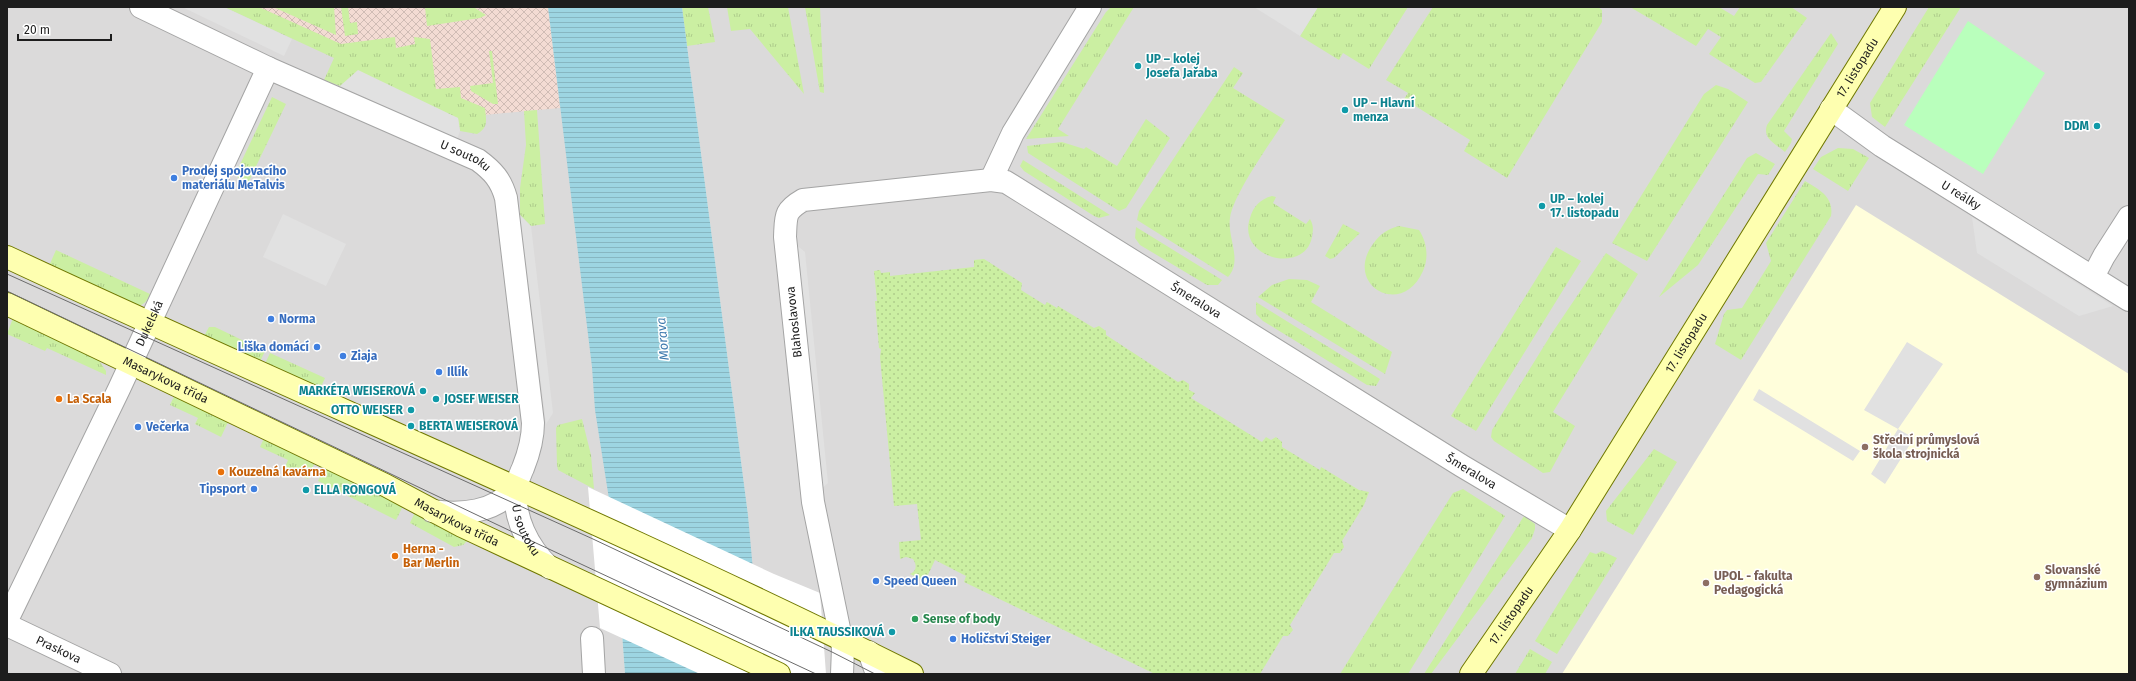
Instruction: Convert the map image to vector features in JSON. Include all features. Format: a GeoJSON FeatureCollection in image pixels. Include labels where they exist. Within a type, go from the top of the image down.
{"type":"FeatureCollection","features":[{"type":"Feature","properties":{"kind":"street","name":"U soutoku"},"geometry":{"type":"LineString","coordinates":[[141,7],[268,68],[478,160],[489,168],[500,180],[506,198],[533,423],[530,448],[515,487],[504,499],[483,508],[461,513],[432,511]]}},
{"type":"Feature","properties":{"kind":"street"},"geometry":{"type":"LineString","coordinates":[[991,180],[1013,133],[1090,7]]}},
{"type":"Feature","properties":{"kind":"street","name":"17. listopadu"},"geometry":{"type":"LineString","coordinates":[[1471,674],[1570,530],[1895,7]]}},
{"type":"Feature","properties":{"kind":"street","name":"Dukelská"},"geometry":{"type":"LineString","coordinates":[[7,620],[131,363],[268,68]]}},
{"type":"Feature","properties":{"kind":"street","name":"U reálky"},"geometry":{"type":"LineString","coordinates":[[1831,109],[1882,146],[2129,300]]}},
{"type":"Feature","properties":{"kind":"street","name":"Šmeralova"},"geometry":{"type":"LineString","coordinates":[[991,180],[1006,182],[1019,189],[1462,466],[1570,530]]}},
{"type":"Feature","properties":{"kind":"street","name":"Blahoslavova"},"geometry":{"type":"LineString","coordinates":[[842,674],[844,658],[832,634],[813,502],[785,237],[786,214],[791,207],[803,200],[991,180]]}},
{"type":"Feature","properties":{"kind":"street"},"geometry":{"type":"LineString","coordinates":[[2093,277],[2104,256],[2129,217]]}},
{"type":"Feature","properties":{"kind":"street"},"geometry":{"type":"LineString","coordinates":[[7,257],[149,324],[591,522],[832,634],[912,674]]}},
{"type":"Feature","properties":{"kind":"street","name":"Masarykova třída"},"geometry":{"type":"LineString","coordinates":[[7,304],[378,482],[432,511],[550,568],[778,674]]}},
{"type":"Feature","properties":{"kind":"street","name":"U soutoku"},"geometry":{"type":"LineString","coordinates":[[515,487],[516,510],[522,528],[537,553],[550,568]]}},
{"type":"Feature","properties":{"kind":"street","name":"Praskova"},"geometry":{"type":"LineString","coordinates":[[7,625],[110,674]]}},
{"type":"Feature","properties":{"kind":"street"},"geometry":{"type":"LineString","coordinates":[[592,638],[594,674]]}},
{"type":"Feature","properties":{"kind":"street"},"geometry":{"type":"LineString","coordinates":[[869,652],[877,674]]}},
{"type":"Feature","properties":{"kind":"shaded area"},"geometry":{"type":"Polygon","coordinates":[[[7,7],[548,7],[615,537],[625,674],[7,674],[7,7]]]}},
{"type":"Feature","properties":{"kind":"shaded area"},"geometry":{"type":"Polygon","coordinates":[[[182,7],[224,7],[292,39],[284,56],[182,7]]]}},
{"type":"Feature","properties":{"kind":"shaded area"},"geometry":{"type":"Polygon","coordinates":[[[254,7],[548,7],[560,108],[484,115],[254,7]]]}},
{"type":"Feature","properties":{"kind":"shaded area"},"geometry":{"type":"Polygon","coordinates":[[[682,7],[2129,7],[2129,674],[758,674],[748,515],[682,7]]]}},
{"type":"Feature","properties":{"kind":"shaded area"},"geometry":{"type":"Polygon","coordinates":[[[1254,7],[1318,7],[1300,36],[1254,7]]]}},
{"type":"Feature","properties":{"kind":"shaded area"},"geometry":{"type":"Polygon","coordinates":[[[358,70],[458,118],[460,131],[457,139],[340,86],[358,70]]]}},
{"type":"Feature","properties":{"kind":"shaded area"},"geometry":{"type":"Polygon","coordinates":[[[1856,205],[2129,374],[2129,674],[1562,674],[1856,205]]]}},
{"type":"Feature","properties":{"kind":"shaded area"},"geometry":{"type":"Polygon","coordinates":[[[283,214],[346,244],[326,286],[263,257],[283,214]]]}},
{"type":"Feature","properties":{"kind":"shaded area"},"geometry":{"type":"Polygon","coordinates":[[[520,215],[531,226],[553,413],[546,424],[520,215]]]}},
{"type":"Feature","properties":{"kind":"shaded area"},"geometry":{"type":"Polygon","coordinates":[[[1972,217],[2113,306],[2079,316],[1977,253],[1972,217]]]}},
{"type":"Feature","properties":{"kind":"shaded area"},"geometry":{"type":"Polygon","coordinates":[[[794,243],[805,252],[828,483],[820,490],[794,243]]]}},
{"type":"Feature","properties":{"kind":"shaded area"},"geometry":{"type":"Polygon","coordinates":[[[1907,342],[1943,364],[1898,429],[1864,410],[1907,342]]]}},
{"type":"Feature","properties":{"kind":"shaded area"},"geometry":{"type":"Polygon","coordinates":[[[1759,389],[1860,451],[1853,461],[1753,400],[1759,389]]]}},
{"type":"Feature","properties":{"kind":"shaded area"},"geometry":{"type":"Polygon","coordinates":[[[1898,429],[1914,438],[1885,484],[1871,474],[1898,429]]]}},
{"type":"Feature","properties":{"kind":"green space"},"geometry":{"type":"Polygon","coordinates":[[[224,7],[259,7],[341,44],[395,37],[396,48],[415,44],[414,37],[430,39],[436,89],[460,87],[461,98],[485,108],[485,126],[477,134],[460,131],[458,118],[344,83],[340,86],[324,80],[334,58],[224,7]]]}},
{"type":"Feature","properties":{"kind":"green space"},"geometry":{"type":"Polygon","coordinates":[[[273,7],[334,7],[336,35],[273,7]]]}},
{"type":"Feature","properties":{"kind":"green space"},"geometry":{"type":"Polygon","coordinates":[[[341,7],[348,7],[350,23],[357,22],[358,34],[345,36],[341,7]]]}},
{"type":"Feature","properties":{"kind":"green space"},"geometry":{"type":"Polygon","coordinates":[[[425,7],[475,8],[486,15],[480,18],[427,26],[425,7]]]}},
{"type":"Feature","properties":{"kind":"green space"},"geometry":{"type":"Polygon","coordinates":[[[682,7],[708,7],[715,42],[687,46],[682,7]]]}},
{"type":"Feature","properties":{"kind":"green space"},"geometry":{"type":"Polygon","coordinates":[[[727,7],[788,7],[804,94],[750,29],[731,31],[727,7]]]}},
{"type":"Feature","properties":{"kind":"green space"},"geometry":{"type":"Polygon","coordinates":[[[805,7],[820,7],[824,93],[820,92],[805,7]]]}},
{"type":"Feature","properties":{"kind":"green space"},"geometry":{"type":"Polygon","coordinates":[[[1111,7],[1134,7],[1058,129],[1069,136],[1026,139],[1106,12],[1111,7]]]}},
{"type":"Feature","properties":{"kind":"green space"},"geometry":{"type":"Polygon","coordinates":[[[1318,7],[1408,7],[1369,69],[1343,53],[1339,60],[1300,36],[1318,7]]]}},
{"type":"Feature","properties":{"kind":"green space"},"geometry":{"type":"Polygon","coordinates":[[[1433,7],[1598,7],[1602,10],[1602,22],[1507,178],[1464,151],[1470,140],[1404,99],[1408,93],[1386,80],[1433,7]]]}},
{"type":"Feature","properties":{"kind":"green space"},"geometry":{"type":"Polygon","coordinates":[[[1630,7],[1719,7],[1734,16],[1740,7],[1791,7],[1807,18],[1761,82],[1755,83],[1709,54],[1721,37],[1708,29],[1696,46],[1630,7]]]}},
{"type":"Feature","properties":{"kind":"green space"},"geometry":{"type":"Polygon","coordinates":[[[1929,7],[1961,7],[1885,127],[1872,117],[1870,103],[1929,7]]]}},
{"type":"Feature","properties":{"kind":"green space"},"geometry":{"type":"Polygon","coordinates":[[[1968,21],[2045,73],[1983,174],[1904,125],[1968,21]]]}},
{"type":"Feature","properties":{"kind":"green space"},"geometry":{"type":"Polygon","coordinates":[[[1831,33],[1838,44],[1784,131],[1792,139],[1785,152],[1768,138],[1766,134],[1767,125],[1831,33]]]}},
{"type":"Feature","properties":{"kind":"green space"},"geometry":{"type":"Polygon","coordinates":[[[489,51],[492,51],[498,104],[493,104],[471,91],[470,86],[493,83],[489,51]]]}},
{"type":"Feature","properties":{"kind":"green space"},"geometry":{"type":"Polygon","coordinates":[[[1234,67],[1243,73],[1233,88],[1285,120],[1245,182],[1233,208],[1230,218],[1230,225],[1234,249],[1234,264],[1228,277],[1137,220],[1139,211],[1234,67]]]}},
{"type":"Feature","properties":{"kind":"green space"},"geometry":{"type":"Polygon","coordinates":[[[1716,85],[1728,89],[1748,102],[1647,261],[1612,243],[1704,94],[1716,85]]]}},
{"type":"Feature","properties":{"kind":"green space"},"geometry":{"type":"Polygon","coordinates":[[[272,97],[286,104],[248,183],[238,178],[236,173],[272,97]]]}},
{"type":"Feature","properties":{"kind":"green space"},"geometry":{"type":"Polygon","coordinates":[[[537,110],[545,224],[531,226],[520,215],[520,188],[526,145],[524,111],[537,110]]]}},
{"type":"Feature","properties":{"kind":"green space"},"geometry":{"type":"Polygon","coordinates":[[[1146,119],[1170,138],[1126,208],[1119,211],[1028,153],[1027,146],[1062,142],[1084,149],[1086,147],[1117,166],[1146,119]]]}},
{"type":"Feature","properties":{"kind":"green space"},"geometry":{"type":"Polygon","coordinates":[[[1838,148],[1853,149],[1869,158],[1848,191],[1813,169],[1821,157],[1838,148]]]}},
{"type":"Feature","properties":{"kind":"green space"},"geometry":{"type":"Polygon","coordinates":[[[1756,153],[1775,164],[1768,175],[1758,174],[1698,265],[1659,297],[1747,158],[1756,153]]]}},
{"type":"Feature","properties":{"kind":"green space"},"geometry":{"type":"Polygon","coordinates":[[[1023,160],[1110,215],[1099,218],[1094,216],[1024,171],[1020,166],[1023,160]]]}},
{"type":"Feature","properties":{"kind":"green space"},"geometry":{"type":"Polygon","coordinates":[[[1805,181],[1821,191],[1828,199],[1831,209],[1831,216],[1741,360],[1715,344],[1724,314],[1727,310],[1742,308],[1771,261],[1766,243],[1805,181]]]}},
{"type":"Feature","properties":{"kind":"green space"},"geometry":{"type":"Polygon","coordinates":[[[1272,196],[1276,197],[1273,203],[1306,224],[1310,219],[1311,221],[1313,228],[1312,237],[1307,249],[1297,256],[1286,258],[1273,257],[1262,252],[1253,244],[1248,232],[1251,214],[1255,207],[1261,201],[1272,196]]]}},
{"type":"Feature","properties":{"kind":"green space"},"geometry":{"type":"Polygon","coordinates":[[[1343,224],[1360,233],[1334,258],[1330,259],[1325,256],[1343,224]]]}},
{"type":"Feature","properties":{"kind":"green space"},"geometry":{"type":"Polygon","coordinates":[[[1399,226],[1419,230],[1424,240],[1426,261],[1423,271],[1414,285],[1402,293],[1390,294],[1379,291],[1370,283],[1365,272],[1366,259],[1378,237],[1387,230],[1399,226]]]}},
{"type":"Feature","properties":{"kind":"green space"},"geometry":{"type":"Polygon","coordinates":[[[1136,227],[1222,280],[1218,285],[1207,285],[1140,245],[1135,238],[1136,227]]]}},
{"type":"Feature","properties":{"kind":"green space"},"geometry":{"type":"Polygon","coordinates":[[[1556,247],[1581,261],[1476,431],[1451,416],[1556,247]]]}},
{"type":"Feature","properties":{"kind":"green space"},"geometry":{"type":"Polygon","coordinates":[[[56,250],[150,294],[143,304],[136,307],[49,266],[56,250]]]}},
{"type":"Feature","properties":{"kind":"green space"},"geometry":{"type":"Polygon","coordinates":[[[1606,253],[1638,274],[1553,412],[1575,426],[1550,472],[1543,473],[1494,441],[1491,437],[1492,430],[1552,333],[1606,253]]]}},
{"type":"Feature","properties":{"kind":"green space"},"geometry":{"type":"Polygon","coordinates":[[[984,259],[1022,283],[1021,290],[1045,305],[1047,302],[1057,308],[1058,306],[1094,328],[1099,326],[1106,331],[1106,335],[1178,382],[1183,380],[1189,384],[1189,390],[1195,393],[1191,398],[1262,442],[1266,437],[1271,440],[1276,437],[1282,442],[1282,447],[1320,470],[1321,467],[1359,490],[1369,492],[1364,505],[1342,541],[1344,547],[1340,553],[1334,553],[1290,625],[1293,630],[1288,636],[1283,636],[1260,674],[1155,674],[964,582],[966,576],[935,560],[925,581],[910,574],[916,568],[913,559],[906,557],[900,559],[899,542],[921,540],[917,504],[894,506],[880,357],[881,349],[879,348],[875,301],[877,301],[874,271],[880,270],[881,273],[890,272],[890,276],[974,267],[974,260],[984,259]]]}},
{"type":"Feature","properties":{"kind":"green space"},"geometry":{"type":"Polygon","coordinates":[[[1289,279],[1307,280],[1320,286],[1311,302],[1392,352],[1385,374],[1258,297],[1272,285],[1289,279]]]}},
{"type":"Feature","properties":{"kind":"green space"},"geometry":{"type":"Polygon","coordinates":[[[1256,302],[1380,379],[1376,386],[1367,385],[1263,321],[1256,314],[1256,302]]]}},
{"type":"Feature","properties":{"kind":"green space"},"geometry":{"type":"Polygon","coordinates":[[[13,318],[98,359],[106,371],[106,375],[47,348],[45,351],[7,334],[13,318]]]}},
{"type":"Feature","properties":{"kind":"green space"},"geometry":{"type":"Polygon","coordinates":[[[209,327],[215,327],[265,351],[258,366],[202,340],[209,327]]]}},
{"type":"Feature","properties":{"kind":"green space"},"geometry":{"type":"Polygon","coordinates":[[[270,353],[325,378],[318,393],[263,368],[270,353]]]}},
{"type":"Feature","properties":{"kind":"green space"},"geometry":{"type":"Polygon","coordinates":[[[176,392],[230,418],[221,437],[195,424],[198,418],[170,405],[176,392]]]}},
{"type":"Feature","properties":{"kind":"green space"},"geometry":{"type":"Polygon","coordinates":[[[582,419],[591,455],[594,489],[558,470],[557,465],[556,428],[558,425],[582,419]]]}},
{"type":"Feature","properties":{"kind":"green space"},"geometry":{"type":"Polygon","coordinates":[[[265,436],[315,462],[308,479],[285,467],[288,460],[260,447],[265,436]]]}},
{"type":"Feature","properties":{"kind":"green space"},"geometry":{"type":"Polygon","coordinates":[[[1654,449],[1677,462],[1633,535],[1607,521],[1606,511],[1654,449]]]}},
{"type":"Feature","properties":{"kind":"green space"},"geometry":{"type":"Polygon","coordinates":[[[325,467],[403,506],[396,520],[318,481],[325,467]]]}},
{"type":"Feature","properties":{"kind":"green space"},"geometry":{"type":"Polygon","coordinates":[[[1463,489],[1505,516],[1408,674],[1340,674],[1453,493],[1463,489]]]}},
{"type":"Feature","properties":{"kind":"green space"},"geometry":{"type":"Polygon","coordinates":[[[415,512],[468,540],[463,545],[454,547],[410,523],[415,512]]]}},
{"type":"Feature","properties":{"kind":"green space"},"geometry":{"type":"Polygon","coordinates":[[[1524,516],[1535,524],[1532,538],[1431,674],[1424,674],[1524,516]]]}},
{"type":"Feature","properties":{"kind":"green space"},"geometry":{"type":"Polygon","coordinates":[[[1602,551],[1617,558],[1557,654],[1535,641],[1590,552],[1596,554],[1602,551]]]}},
{"type":"Feature","properties":{"kind":"green space"},"geometry":{"type":"Polygon","coordinates":[[[1530,649],[1552,662],[1545,674],[1515,674],[1530,649]]]}},
{"type":"Feature","properties":{"kind":"water","name":"Morava"},"geometry":{"type":"Polygon","coordinates":[[[548,7],[682,7],[748,515],[755,593],[758,674],[625,674],[615,537],[595,410],[592,367],[548,7]]]}},
{"type":"Feature","properties":{"kind":"pier"},"geometry":{"type":"Polygon","coordinates":[[[588,487],[774,574],[820,593],[826,674],[700,674],[600,628],[588,487]]]}},
{"type":"Feature","properties":{"kind":"tram line"},"geometry":{"type":"LineString","coordinates":[[7,274],[593,539],[832,652],[875,674]]}},
{"type":"Feature","properties":{"kind":"tram line"},"geometry":{"type":"LineString","coordinates":[[7,291],[521,536],[816,674]]}},
{"type":"Feature","properties":{"kind":"place","name":"UP – kolej Josefa Jařaba"},"geometry":{"type":"Point","coordinates":[1138,66]}},
{"type":"Feature","properties":{"kind":"place","name":"UP – Hlavní menza"},"geometry":{"type":"Point","coordinates":[1345,110]}},
{"type":"Feature","properties":{"kind":"place","name":"DDM"},"geometry":{"type":"Point","coordinates":[2097,126]}},
{"type":"Feature","properties":{"kind":"place","name":"Prodej spojovacího materiálu MeTalvis"},"geometry":{"type":"Point","coordinates":[174,178]}},
{"type":"Feature","properties":{"kind":"place","name":"UP – kolej 17. listopadu"},"geometry":{"type":"Point","coordinates":[1542,206]}},
{"type":"Feature","properties":{"kind":"place","name":"Norma"},"geometry":{"type":"Point","coordinates":[271,319]}},
{"type":"Feature","properties":{"kind":"place","name":"Liška domácí"},"geometry":{"type":"Point","coordinates":[317,347]}},
{"type":"Feature","properties":{"kind":"place","name":"Ziaja"},"geometry":{"type":"Point","coordinates":[343,356]}},
{"type":"Feature","properties":{"kind":"place","name":"Illík"},"geometry":{"type":"Point","coordinates":[439,372]}},
{"type":"Feature","properties":{"kind":"place","name":"MARKÉTA WEISEROVÁ"},"geometry":{"type":"Point","coordinates":[423,391]}},
{"type":"Feature","properties":{"kind":"place","name":"La Scala"},"geometry":{"type":"Point","coordinates":[59,399]}},
{"type":"Feature","properties":{"kind":"place","name":"JOSEF WEISER"},"geometry":{"type":"Point","coordinates":[436,399]}},
{"type":"Feature","properties":{"kind":"place","name":"OTTO WEISER"},"geometry":{"type":"Point","coordinates":[411,410]}},
{"type":"Feature","properties":{"kind":"place","name":"BERTA WEISEROVÁ"},"geometry":{"type":"Point","coordinates":[411,426]}},
{"type":"Feature","properties":{"kind":"place","name":"Večerka"},"geometry":{"type":"Point","coordinates":[138,427]}},
{"type":"Feature","properties":{"kind":"place","name":"Střední průmyslová škola strojnická"},"geometry":{"type":"Point","coordinates":[1865,447]}},
{"type":"Feature","properties":{"kind":"place","name":"Kouzelná kavárna"},"geometry":{"type":"Point","coordinates":[221,472]}},
{"type":"Feature","properties":{"kind":"place","name":"Tipsport"},"geometry":{"type":"Point","coordinates":[254,489]}},
{"type":"Feature","properties":{"kind":"place","name":"ELLA RONGOVÁ"},"geometry":{"type":"Point","coordinates":[306,490]}},
{"type":"Feature","properties":{"kind":"place","name":"Herna - Bar Merlin"},"geometry":{"type":"Point","coordinates":[395,556]}},
{"type":"Feature","properties":{"kind":"place","name":"Slovanské gymnázium"},"geometry":{"type":"Point","coordinates":[2037,577]}},
{"type":"Feature","properties":{"kind":"place","name":"Speed Queen"},"geometry":{"type":"Point","coordinates":[876,581]}},
{"type":"Feature","properties":{"kind":"place","name":"UPOL - fakulta Pedagogická"},"geometry":{"type":"Point","coordinates":[1706,583]}},
{"type":"Feature","properties":{"kind":"place","name":"Sense of body"},"geometry":{"type":"Point","coordinates":[915,619]}},
{"type":"Feature","properties":{"kind":"place","name":"ILKA TAUSSIKOVÁ"},"geometry":{"type":"Point","coordinates":[892,632]}},
{"type":"Feature","properties":{"kind":"place","name":"Holičství Steiger"},"geometry":{"type":"Point","coordinates":[953,639]}}]}
